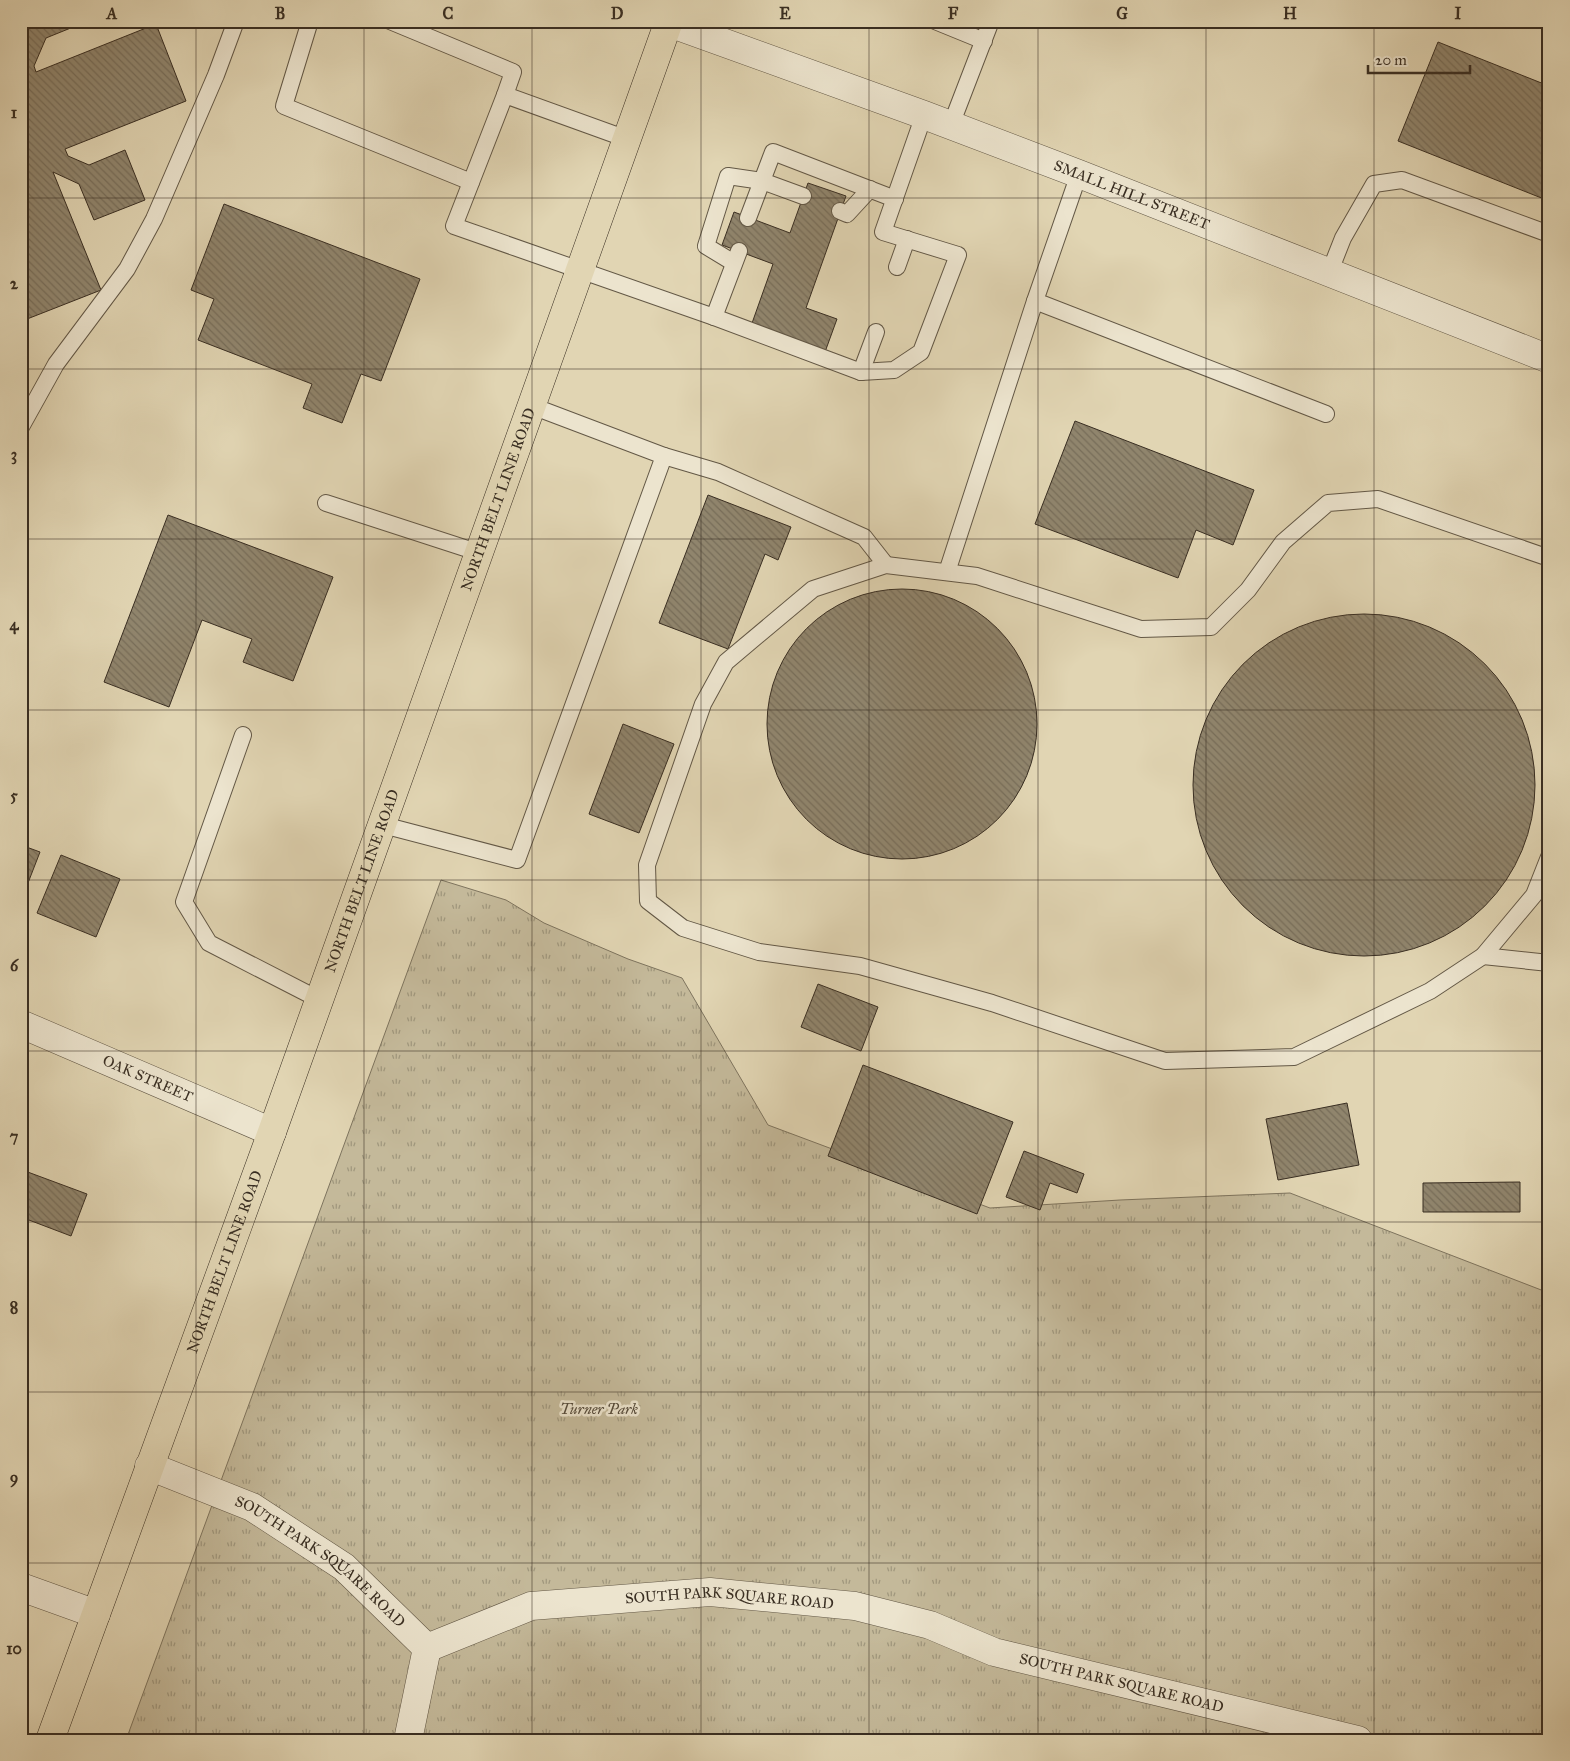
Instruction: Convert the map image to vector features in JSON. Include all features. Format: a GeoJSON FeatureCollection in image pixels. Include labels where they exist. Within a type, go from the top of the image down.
{"type":"FeatureCollection","features":[{"type":"Feature","properties":{"kind":"main road","name":"NORTH BELT LINE ROAD"},"geometry":{"type":"LineString","coordinates":[[50,1740],[148,1466],[383,825],[667,22]]}},
{"type":"Feature","properties":{"kind":"street","name":"SMALL HILL STREET"},"geometry":{"type":"LineString","coordinates":[[667,22],[712,40],[951,125],[1330,271],[1549,359]]}},
{"type":"Feature","properties":{"kind":"street","name":"OAK STREET"},"geometry":{"type":"LineString","coordinates":[[21,1024],[272,1132]]}},
{"type":"Feature","properties":{"kind":"street","name":"SOUTH PARK SQUARE ROAD"},"geometry":{"type":"LineString","coordinates":[[148,1466],[252,1507],[344,1567],[427,1648],[532,1606],[720,1593],[855,1606],[930,1625],[994,1652],[1342,1738]]}},
{"type":"Feature","properties":{"kind":"street"},"geometry":{"type":"LineString","coordinates":[[21,1587],[96,1614]]}},
{"type":"Feature","properties":{"kind":"street"},"geometry":{"type":"LineString","coordinates":[[408,1740],[427,1648]]}},
{"type":"Feature","properties":{"kind":"lane"},"geometry":{"type":"LineString","coordinates":[[21,427],[56,364],[127,269],[154,219],[216,74],[236,21]]}},
{"type":"Feature","properties":{"kind":"lane"},"geometry":{"type":"LineString","coordinates":[[310,21],[284,106],[471,182]]}},
{"type":"Feature","properties":{"kind":"lane"},"geometry":{"type":"LineString","coordinates":[[390,21],[513,72],[506,95],[454,226],[714,317],[861,372],[894,370],[921,352],[958,255],[883,232],[924,115]]}},
{"type":"Feature","properties":{"kind":"lane"},"geometry":{"type":"LineString","coordinates":[[935,21],[984,41]]}},
{"type":"Feature","properties":{"kind":"lane"},"geometry":{"type":"LineString","coordinates":[[951,125],[991,21]]}},
{"type":"Feature","properties":{"kind":"lane"},"geometry":{"type":"LineString","coordinates":[[506,95],[627,139]]}},
{"type":"Feature","properties":{"kind":"lane"},"geometry":{"type":"LineString","coordinates":[[748,218],[773,152],[895,199]]}},
{"type":"Feature","properties":{"kind":"lane"},"geometry":{"type":"LineString","coordinates":[[946,572],[1079,174]]}},
{"type":"Feature","properties":{"kind":"lane"},"geometry":{"type":"LineString","coordinates":[[714,317],[736,257],[706,246],[728,176],[762,182],[803,196]]}},
{"type":"Feature","properties":{"kind":"lane"},"geometry":{"type":"LineString","coordinates":[[1330,271],[1343,238],[1374,184],[1402,180],[1549,234]]}},
{"type":"Feature","properties":{"kind":"lane"},"geometry":{"type":"LineString","coordinates":[[840,211],[847,214],[870,189]]}},
{"type":"Feature","properties":{"kind":"lane"},"geometry":{"type":"LineString","coordinates":[[897,267],[907,239]]}},
{"type":"Feature","properties":{"kind":"lane"},"geometry":{"type":"LineString","coordinates":[[1035,301],[1326,414]]}},
{"type":"Feature","properties":{"kind":"lane"},"geometry":{"type":"LineString","coordinates":[[861,372],[876,332]]}},
{"type":"Feature","properties":{"kind":"lane"},"geometry":{"type":"LineString","coordinates":[[532,406],[664,456],[718,472],[864,537],[886,565]]}},
{"type":"Feature","properties":{"kind":"lane"},"geometry":{"type":"LineString","coordinates":[[383,825],[517,860],[664,456]]}},
{"type":"Feature","properties":{"kind":"lane"},"geometry":{"type":"LineString","coordinates":[[1549,558],[1378,499],[1328,503],[1283,542],[1248,590],[1211,627],[1141,629],[977,576],[886,565],[813,589],[726,662],[703,704],[647,865],[648,901],[683,928],[759,952],[860,966],[992,1004],[1165,1061],[1294,1057],[1430,991],[1483,956],[1534,895],[1549,857]]}},
{"type":"Feature","properties":{"kind":"lane"},"geometry":{"type":"LineString","coordinates":[[326,503],[480,553]]}},
{"type":"Feature","properties":{"kind":"lane"},"geometry":{"type":"LineString","coordinates":[[243,735],[184,902],[209,944],[320,1000]]}},
{"type":"Feature","properties":{"kind":"lane"},"geometry":{"type":"LineString","coordinates":[[1483,956],[1549,964]]}},
{"type":"Feature","properties":{"kind":"green space","name":"Turner Park"},"geometry":{"type":"Polygon","coordinates":[[[441,880],[506,900],[544,923],[628,959],[682,978],[768,1125],[990,1208],[1290,1193],[1549,1293],[1549,1740],[126,1740],[441,880]]]}},
{"type":"Feature","properties":{"kind":"building"},"geometry":{"type":"Polygon","coordinates":[[[21,21],[88,21],[46,38],[34,66],[36,72],[156,24],[186,101],[65,149],[68,156],[89,165],[125,150],[145,200],[94,220],[79,184],[53,172],[101,290],[22,321],[21,39],[23,35],[21,21]]]}},
{"type":"Feature","properties":{"kind":"building"},"geometry":{"type":"Polygon","coordinates":[[[1438,42],[1549,86],[1549,201],[1398,141],[1438,42]]]}},
{"type":"Feature","properties":{"kind":"building"},"geometry":{"type":"Polygon","coordinates":[[[808,183],[846,196],[806,308],[837,319],[825,352],[751,326],[773,264],[722,245],[734,212],[790,233],[808,183]]]}},
{"type":"Feature","properties":{"kind":"building"},"geometry":{"type":"Polygon","coordinates":[[[224,204],[420,279],[381,381],[361,374],[342,423],[303,408],[312,384],[198,340],[214,299],[191,290],[224,204]]]}},
{"type":"Feature","properties":{"kind":"building"},"geometry":{"type":"Polygon","coordinates":[[[1075,421],[1254,490],[1233,545],[1196,530],[1178,578],[1035,524],[1075,421]]]}},
{"type":"Feature","properties":{"kind":"building"},"geometry":{"type":"Polygon","coordinates":[[[708,495],[791,527],[778,560],[765,554],[728,649],[659,623],[708,495]]]}},
{"type":"Feature","properties":{"kind":"building"},"geometry":{"type":"Polygon","coordinates":[[[168,515],[333,577],[293,681],[243,662],[252,639],[202,620],[169,707],[104,682],[168,515]]]}},
{"type":"Feature","properties":{"kind":"building"},"geometry":{"type":"Polygon","coordinates":[[[902,589],[928,592],[954,599],[988,620],[1006,638],[1027,672],[1034,698],[1037,724],[1034,750],[1027,776],[1006,810],[988,828],[954,849],[928,856],[902,859],[876,856],[850,849],[816,828],[798,810],[777,776],[770,750],[767,724],[770,698],[777,672],[798,638],[816,620],[850,599],[876,592],[902,589]]]}},
{"type":"Feature","properties":{"kind":"building"},"geometry":{"type":"Polygon","coordinates":[[[1364,614],[1397,618],[1429,627],[1459,643],[1485,664],[1506,690],[1522,720],[1531,752],[1535,785],[1531,818],[1522,850],[1506,880],[1485,906],[1459,927],[1429,943],[1397,952],[1364,956],[1331,952],[1299,943],[1269,927],[1243,906],[1222,880],[1206,850],[1197,818],[1193,785],[1197,752],[1206,720],[1222,690],[1243,664],[1269,643],[1299,627],[1331,618],[1364,614]]]}},
{"type":"Feature","properties":{"kind":"building"},"geometry":{"type":"Polygon","coordinates":[[[623,724],[674,744],[639,833],[589,814],[623,724]]]}},
{"type":"Feature","properties":{"kind":"building"},"geometry":{"type":"Polygon","coordinates":[[[21,845],[40,852],[21,901],[21,845]]]}},
{"type":"Feature","properties":{"kind":"building"},"geometry":{"type":"Polygon","coordinates":[[[61,855],[120,879],[96,937],[37,913],[61,855]]]}},
{"type":"Feature","properties":{"kind":"building"},"geometry":{"type":"Polygon","coordinates":[[[818,984],[878,1007],[861,1051],[801,1027],[818,984]]]}},
{"type":"Feature","properties":{"kind":"building"},"geometry":{"type":"Polygon","coordinates":[[[863,1065],[1013,1122],[977,1214],[828,1156],[863,1065]]]}},
{"type":"Feature","properties":{"kind":"building"},"geometry":{"type":"Polygon","coordinates":[[[1347,1103],[1359,1165],[1278,1180],[1266,1119],[1347,1103]]]}},
{"type":"Feature","properties":{"kind":"building"},"geometry":{"type":"Polygon","coordinates":[[[1024,1151],[1084,1174],[1077,1193],[1050,1183],[1040,1210],[1006,1197],[1024,1151]]]}},
{"type":"Feature","properties":{"kind":"building"},"geometry":{"type":"Polygon","coordinates":[[[25,1171],[87,1194],[71,1236],[21,1217],[21,1180],[25,1171]]]}},
{"type":"Feature","properties":{"kind":"building"},"geometry":{"type":"Polygon","coordinates":[[[1520,1182],[1520,1212],[1423,1212],[1423,1183],[1520,1182]]]}}]}
